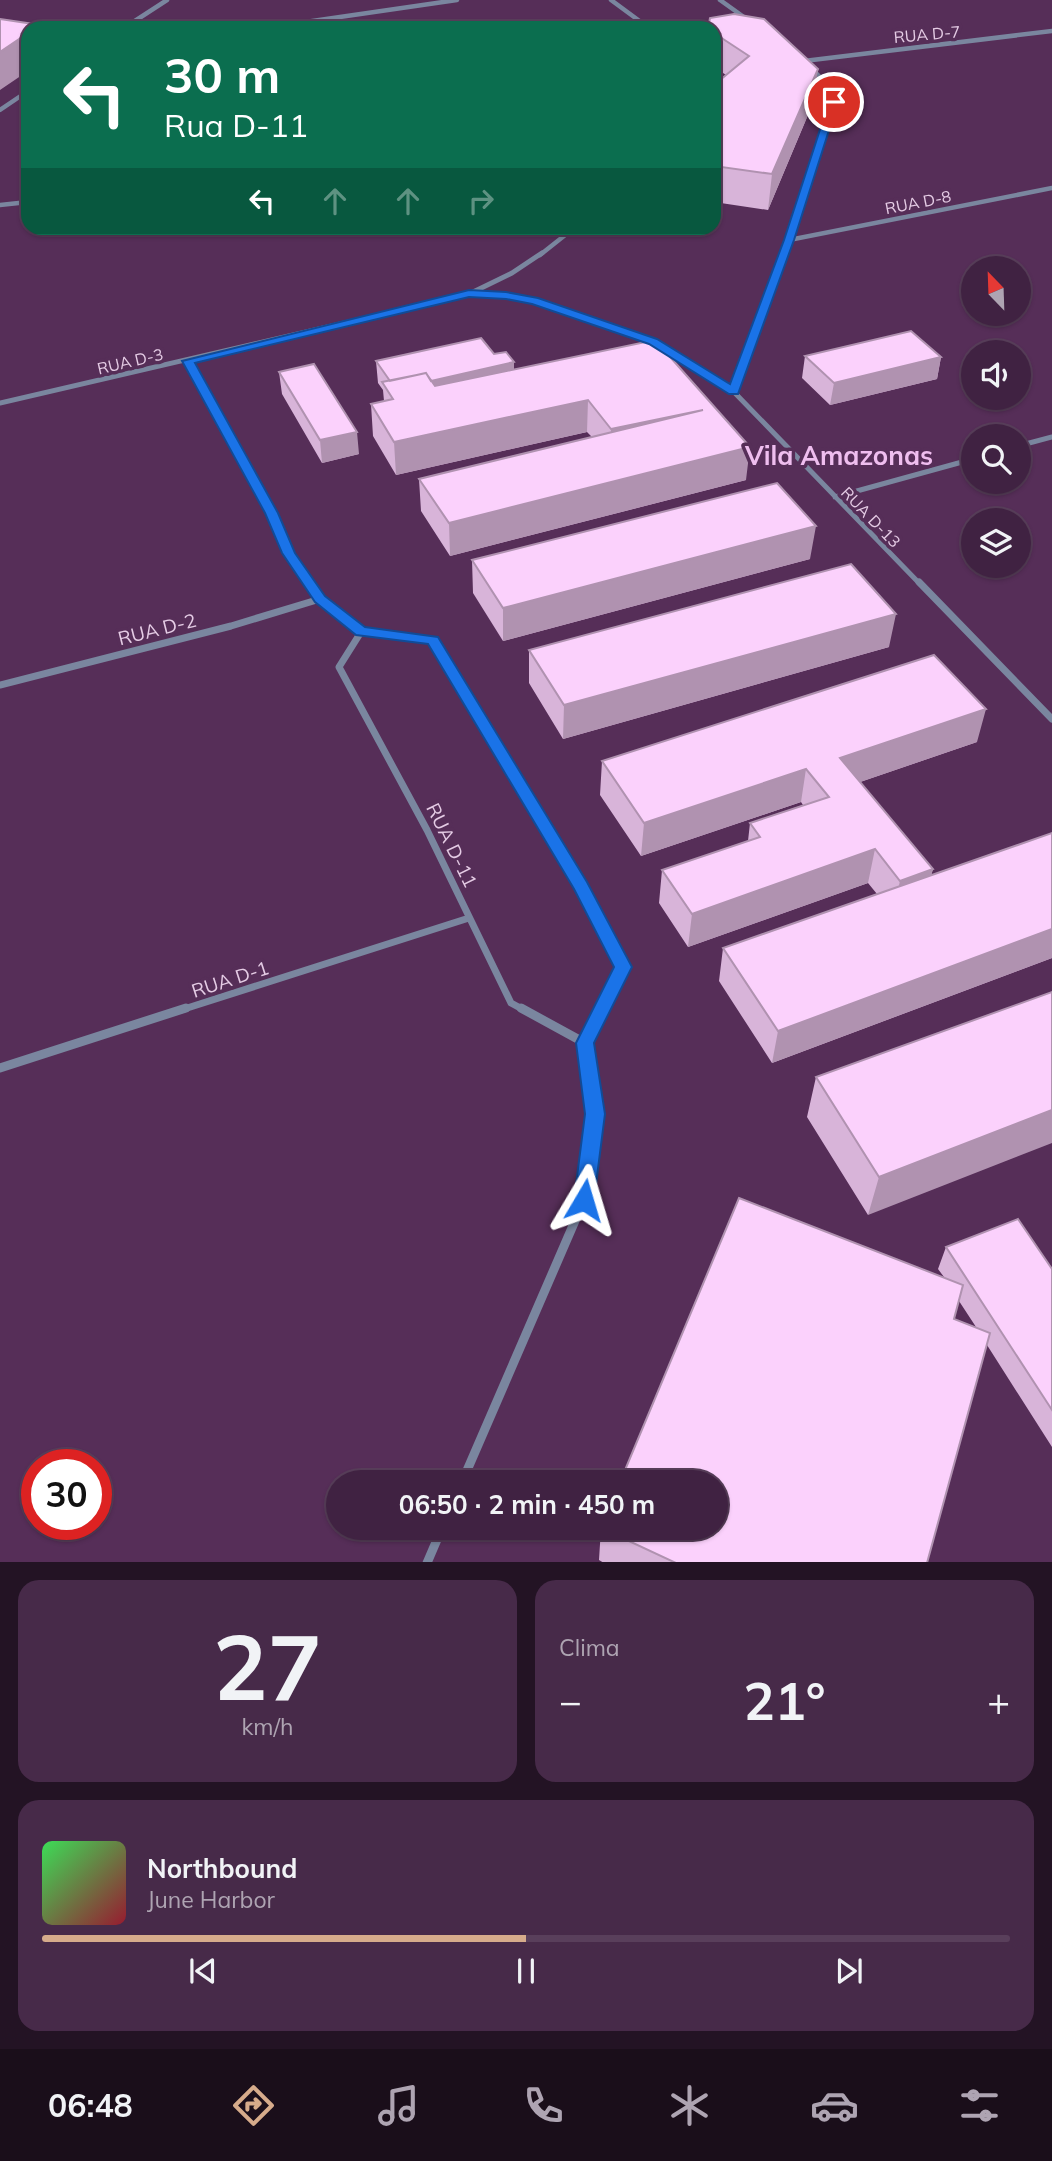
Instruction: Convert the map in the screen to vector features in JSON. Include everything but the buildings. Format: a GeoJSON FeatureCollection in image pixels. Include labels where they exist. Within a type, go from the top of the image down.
{"type":"FeatureCollection","features":[{"type":"Feature","properties":{"kind":"street"},"geometry":{"type":"LineString","coordinates":[[135,21],[167,0]]}},
{"type":"Feature","properties":{"kind":"street"},"geometry":{"type":"LineString","coordinates":[[312,21],[457,0]]}},
{"type":"Feature","properties":{"kind":"street"},"geometry":{"type":"LineString","coordinates":[[611,0],[640,21]]}},
{"type":"Feature","properties":{"kind":"street"},"geometry":{"type":"LineString","coordinates":[[720,0],[751,23]]}},
{"type":"Feature","properties":{"kind":"street","name":"RUA D-7"},"geometry":{"type":"LineString","coordinates":[[804,61],[1052,31]]}},
{"type":"Feature","properties":{"kind":"street"},"geometry":{"type":"LineString","coordinates":[[733,391],[789,240],[834,102],[832,89],[793,53]]}},
{"type":"Feature","properties":{"kind":"street"},"geometry":{"type":"LineString","coordinates":[[0,110],[21,96]]}},
{"type":"Feature","properties":{"kind":"street","name":"RUA D-8"},"geometry":{"type":"LineString","coordinates":[[789,240],[1052,188]]}},
{"type":"Feature","properties":{"kind":"street"},"geometry":{"type":"LineString","coordinates":[[0,205],[21,203]]}},
{"type":"Feature","properties":{"kind":"street"},"geometry":{"type":"LineString","coordinates":[[469,294],[512,275],[565,235]]}},
{"type":"Feature","properties":{"kind":"street","name":"RUA D-3"},"geometry":{"type":"LineString","coordinates":[[0,403],[469,294]]}},
{"type":"Feature","properties":{"kind":"street","name":"RUA D-13"},"geometry":{"type":"LineString","coordinates":[[469,294],[506,295],[534,301],[653,342],[733,391],[1052,719]]}},
{"type":"Feature","properties":{"kind":"street"},"geometry":{"type":"LineString","coordinates":[[188,361],[271,513],[289,553],[320,599],[361,632],[432,640],[581,887],[623,967],[585,1043],[595,1114],[584,1200],[466,1470]]}},
{"type":"Feature","properties":{"kind":"street"},"geometry":{"type":"LineString","coordinates":[[1031,443],[1052,437]]}},
{"type":"Feature","properties":{"kind":"street"},"geometry":{"type":"LineString","coordinates":[[835,497],[961,462]]}},
{"type":"Feature","properties":{"kind":"street","name":"RUA D-2"},"geometry":{"type":"LineString","coordinates":[[0,685],[206,633],[320,599]]}},
{"type":"Feature","properties":{"kind":"street","name":"RUA D-11"},"geometry":{"type":"LineString","coordinates":[[361,632],[338,667],[427,831],[511,1003],[585,1043]]}},
{"type":"Feature","properties":{"kind":"street","name":"RUA D-1"},"geometry":{"type":"LineString","coordinates":[[0,1068],[469,918]]}},
{"type":"Feature","properties":{"kind":"street"},"geometry":{"type":"LineString","coordinates":[[427,1562],[437,1540]]}},
{"type":"Feature","properties":{"kind":"district","name":"Vila Amazonas"},"geometry":{"type":"Point","coordinates":[839,455]}},
{"type":"Feature","properties":{"kind":"route"},"geometry":{"type":"LineString","coordinates":[[584,1200],[595,1114],[585,1043],[623,967],[581,887],[432,640],[361,632],[320,599],[289,553],[271,513],[188,361],[469,294],[506,295],[534,301],[653,342],[690,362],[733,391],[789,240],[834,102]]}}]}
